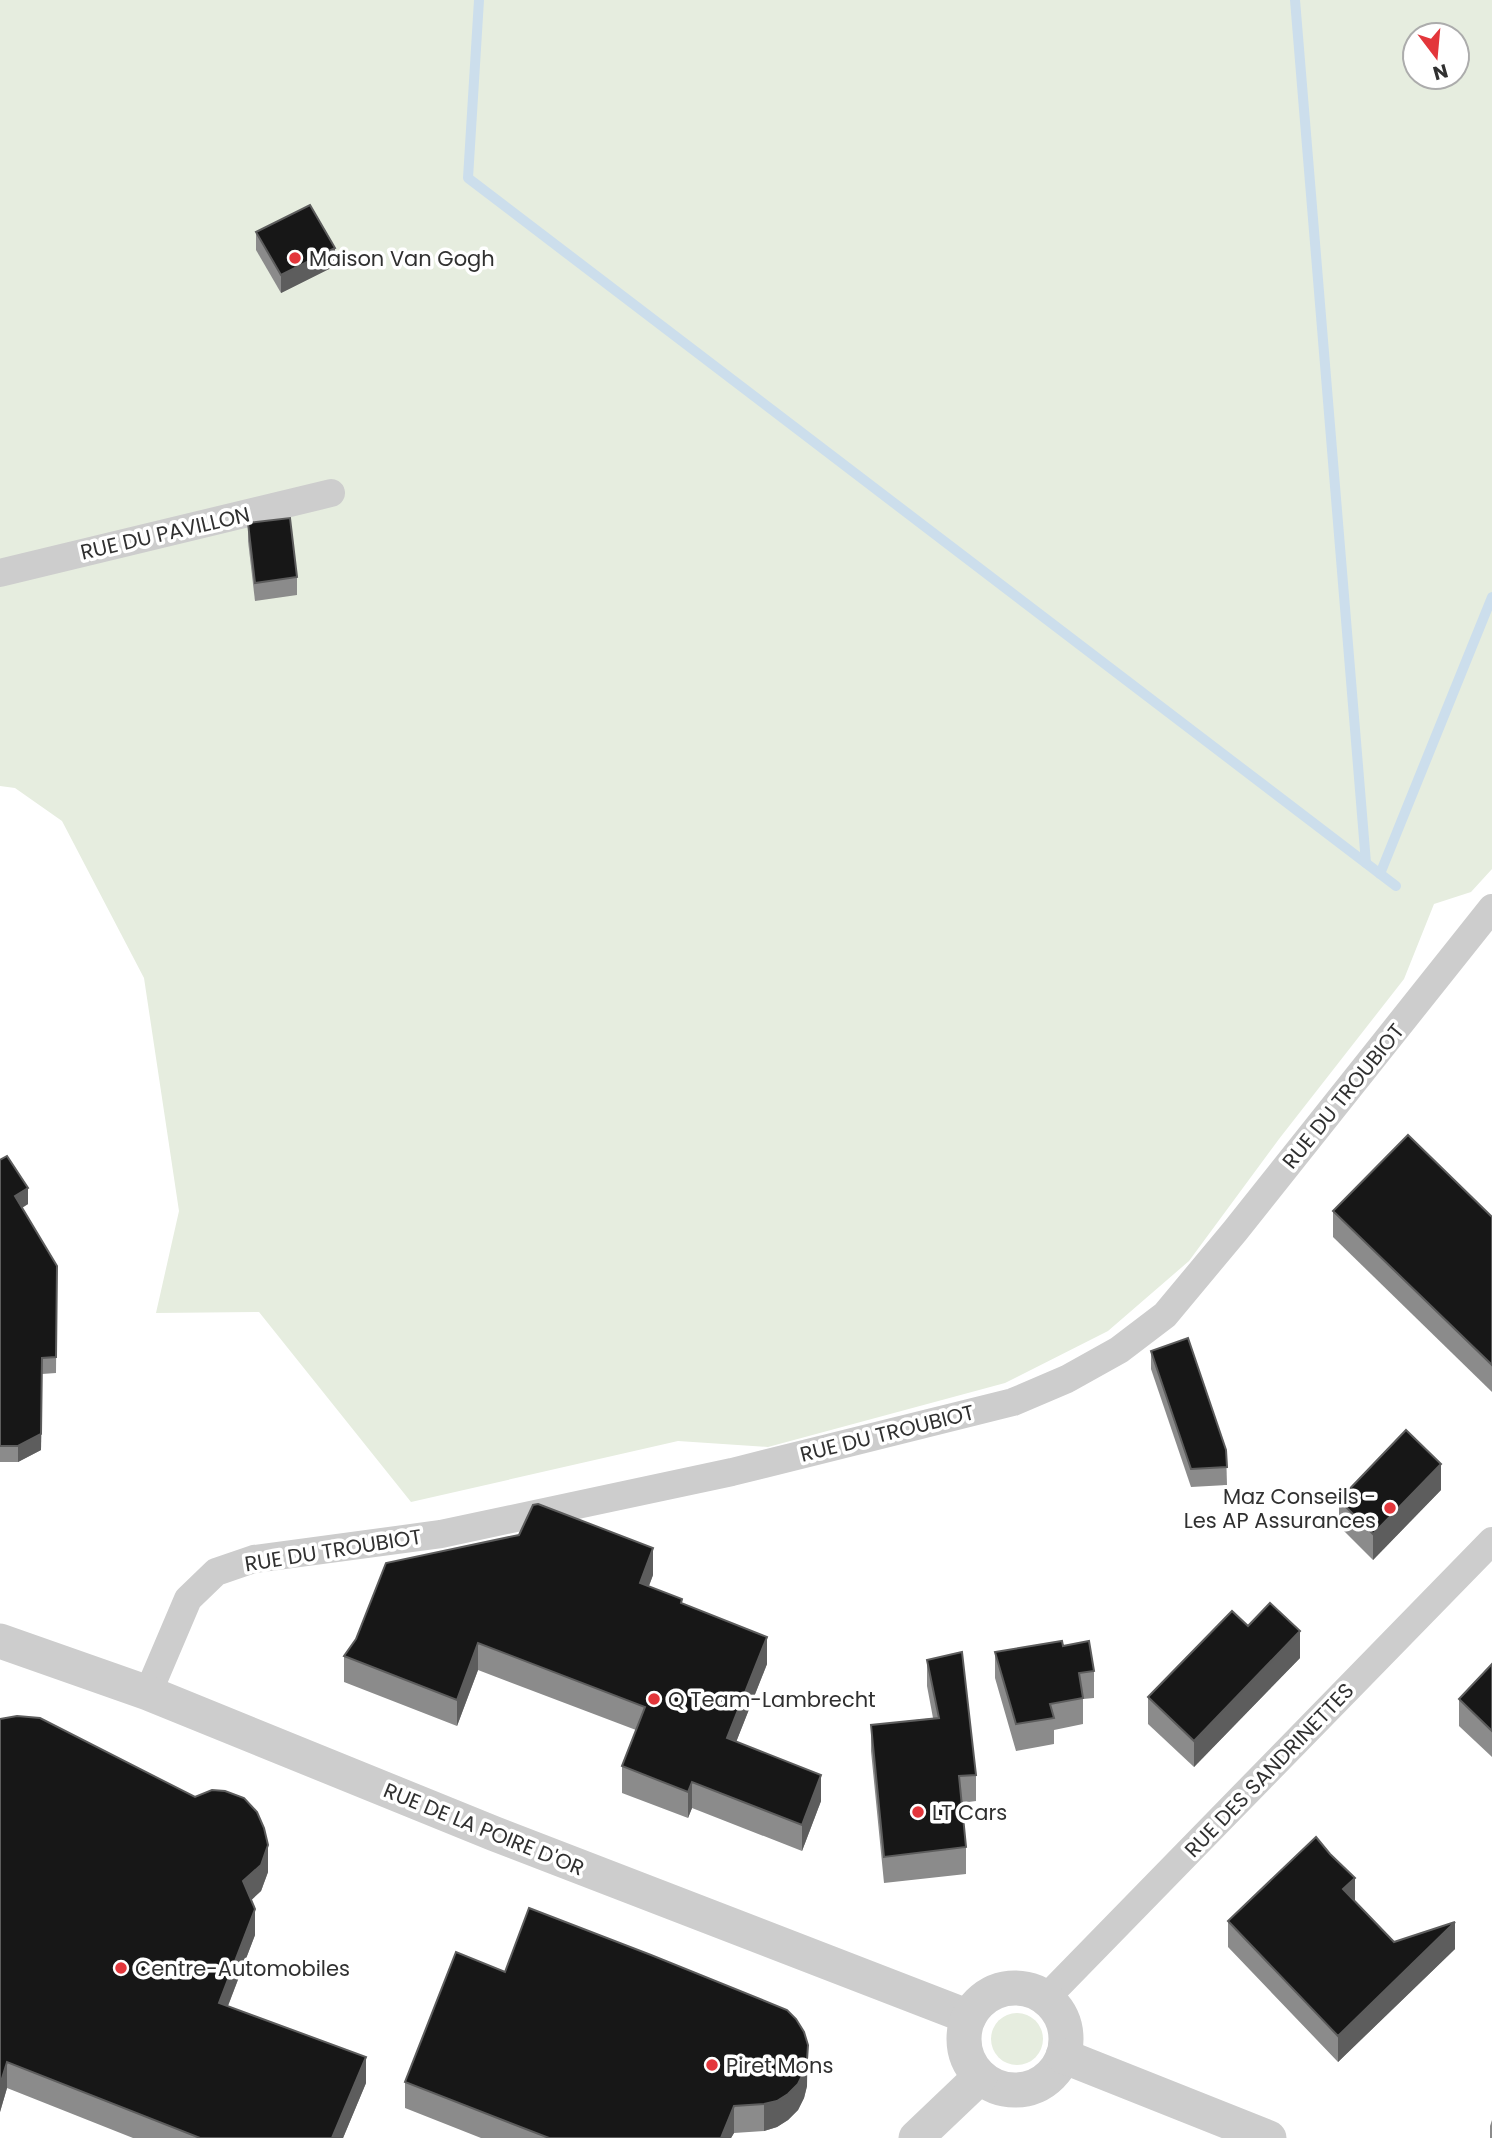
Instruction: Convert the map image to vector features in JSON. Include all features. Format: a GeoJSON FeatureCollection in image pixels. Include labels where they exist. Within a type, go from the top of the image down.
{"type":"FeatureCollection","features":[{"type":"Feature","properties":{"kind":"street","name":"RUE DU PAVILLON"},"geometry":{"type":"LineString","coordinates":[[0,573],[331,494]]}},
{"type":"Feature","properties":{"kind":"street","name":"RUE DU TROUBIOT"},"geometry":{"type":"LineString","coordinates":[[148,1693],[188,1599],[216,1572],[254,1559],[441,1534],[732,1472],[1013,1402],[1067,1379],[1119,1350],[1165,1315],[1236,1231],[1492,908]]}},
{"type":"Feature","properties":{"kind":"street","name":"RUE DES SANDRINETTES"},"geometry":{"type":"LineString","coordinates":[[1046,1998],[1492,1541]]}},
{"type":"Feature","properties":{"kind":"street","name":"RUE DE LA POIRE D'OR"},"geometry":{"type":"LineString","coordinates":[[0,1641],[148,1693],[495,1834],[969,2017]]}},
{"type":"Feature","properties":{"kind":"street"},"geometry":{"type":"LineString","coordinates":[[1018,1988],[1046,1998],[1057,2010],[1064,2025],[1066,2040],[1063,2056],[1055,2071],[1042,2082],[1027,2089],[1010,2090],[994,2086],[980,2077],[970,2064],[964,2033],[969,2017],[977,2005],[989,1995],[1003,1989],[1018,1988]]}},
{"type":"Feature","properties":{"kind":"street"},"geometry":{"type":"LineString","coordinates":[[1063,2056],[1269,2138]]}},
{"type":"Feature","properties":{"kind":"street"},"geometry":{"type":"LineString","coordinates":[[916,2138],[980,2077]]}},
{"type":"Feature","properties":{"kind":"shaded area"},"geometry":{"type":"Polygon","coordinates":[[[0,0],[1492,0],[1492,869],[1471,892],[1434,904],[1404,979],[1279,1139],[1189,1261],[1108,1331],[1005,1383],[768,1447],[678,1441],[411,1502],[259,1312],[156,1313],[179,1211],[144,978],[62,821],[15,788],[0,786],[0,0]]]}},
{"type":"Feature","properties":{"kind":"shaded area"},"geometry":{"type":"Polygon","coordinates":[[[1017,2013],[1036,2020],[1043,2039],[1036,2058],[1017,2065],[998,2058],[991,2039],[998,2020],[1017,2013]]]}},
{"type":"Feature","properties":{"kind":"building"},"geometry":{"type":"Polygon","coordinates":[[[310,205],[335,248],[281,275],[256,232],[310,205]]]}},
{"type":"Feature","properties":{"kind":"building"},"geometry":{"type":"Polygon","coordinates":[[[290,518],[297,577],[255,583],[248,523],[290,518]]]}},
{"type":"Feature","properties":{"kind":"building"},"geometry":{"type":"Polygon","coordinates":[[[1408,1135],[1492,1217],[1492,1365],[1333,1211],[1408,1135]]]}},
{"type":"Feature","properties":{"kind":"building"},"geometry":{"type":"Polygon","coordinates":[[[7,1156],[28,1188],[15,1196],[57,1266],[56,1357],[42,1358],[41,1434],[18,1446],[0,1446],[0,1160],[7,1156]]]}},
{"type":"Feature","properties":{"kind":"building"},"geometry":{"type":"Polygon","coordinates":[[[1188,1338],[1226,1450],[1227,1467],[1191,1469],[1151,1351],[1188,1338]]]}},
{"type":"Feature","properties":{"kind":"building"},"geometry":{"type":"Polygon","coordinates":[[[1406,1430],[1441,1464],[1373,1534],[1339,1500],[1406,1430]]]}},
{"type":"Feature","properties":{"kind":"building","name":"Q Team-Lambrecht"},"geometry":{"type":"Polygon","coordinates":[[[538,1504],[653,1548],[640,1583],[682,1599],[681,1603],[767,1637],[727,1738],[821,1775],[802,1825],[692,1782],[688,1792],[622,1766],[645,1707],[478,1643],[457,1700],[344,1656],[356,1639],[386,1563],[519,1535],[533,1505],[538,1504]]]}},
{"type":"Feature","properties":{"kind":"building"},"geometry":{"type":"Polygon","coordinates":[[[1270,1603],[1300,1631],[1194,1741],[1148,1697],[1232,1611],[1248,1626],[1270,1603]]]}},
{"type":"Feature","properties":{"kind":"building"},"geometry":{"type":"Polygon","coordinates":[[[1062,1641],[1063,1646],[1089,1641],[1094,1671],[1079,1673],[1083,1698],[1050,1704],[1054,1718],[1016,1724],[995,1652],[1062,1641]]]}},
{"type":"Feature","properties":{"kind":"building","name":"LT Cars"},"geometry":{"type":"Polygon","coordinates":[[[962,1652],[976,1775],[959,1776],[966,1847],[884,1857],[871,1725],[939,1718],[927,1660],[962,1652]]]}},
{"type":"Feature","properties":{"kind":"building"},"geometry":{"type":"Polygon","coordinates":[[[1492,1664],[1492,1731],[1459,1699],[1492,1664]]]}},
{"type":"Feature","properties":{"kind":"building","name":"Centre-Automobiles"},"geometry":{"type":"Polygon","coordinates":[[[17,1716],[40,1718],[195,1797],[212,1790],[225,1791],[244,1798],[257,1812],[268,1845],[261,1865],[243,1881],[255,1909],[219,2003],[366,2057],[332,2138],[200,2138],[7,2062],[0,2085],[0,1719],[17,1716]]]}},
{"type":"Feature","properties":{"kind":"building"},"geometry":{"type":"Polygon","coordinates":[[[1316,1837],[1355,1878],[1343,1889],[1394,1942],[1455,1922],[1338,2036],[1228,1921],[1316,1837]]]}},
{"type":"Feature","properties":{"kind":"building"},"geometry":{"type":"Polygon","coordinates":[[[529,1908],[787,2010],[804,2032],[808,2045],[804,2072],[798,2084],[777,2101],[734,2106],[721,2138],[549,2138],[405,2082],[456,1952],[505,1972],[529,1908]]]}},
{"type":"Feature","properties":{"kind":"waterway"},"geometry":{"type":"LineString","coordinates":[[479,0],[468,178],[1396,886]]}},
{"type":"Feature","properties":{"kind":"waterway"},"geometry":{"type":"LineString","coordinates":[[1295,0],[1366,863]]}},
{"type":"Feature","properties":{"kind":"waterway"},"geometry":{"type":"LineString","coordinates":[[1380,874],[1492,597]]}},
{"type":"Feature","properties":{"kind":"place","name":"Maison Van Gogh"},"geometry":{"type":"Point","coordinates":[295,258]}},
{"type":"Feature","properties":{"kind":"place","name":"Maz Conseils - Les AP Assurances"},"geometry":{"type":"Point","coordinates":[1390,1508]}},
{"type":"Feature","properties":{"kind":"place","name":"Q Team-Lambrecht"},"geometry":{"type":"Point","coordinates":[654,1699]}},
{"type":"Feature","properties":{"kind":"place","name":"LT Cars"},"geometry":{"type":"Point","coordinates":[918,1812]}},
{"type":"Feature","properties":{"kind":"place","name":"Centre-Automobiles"},"geometry":{"type":"Point","coordinates":[121,1968]}},
{"type":"Feature","properties":{"kind":"place","name":"Piret Mons"},"geometry":{"type":"Point","coordinates":[712,2065]}}]}
